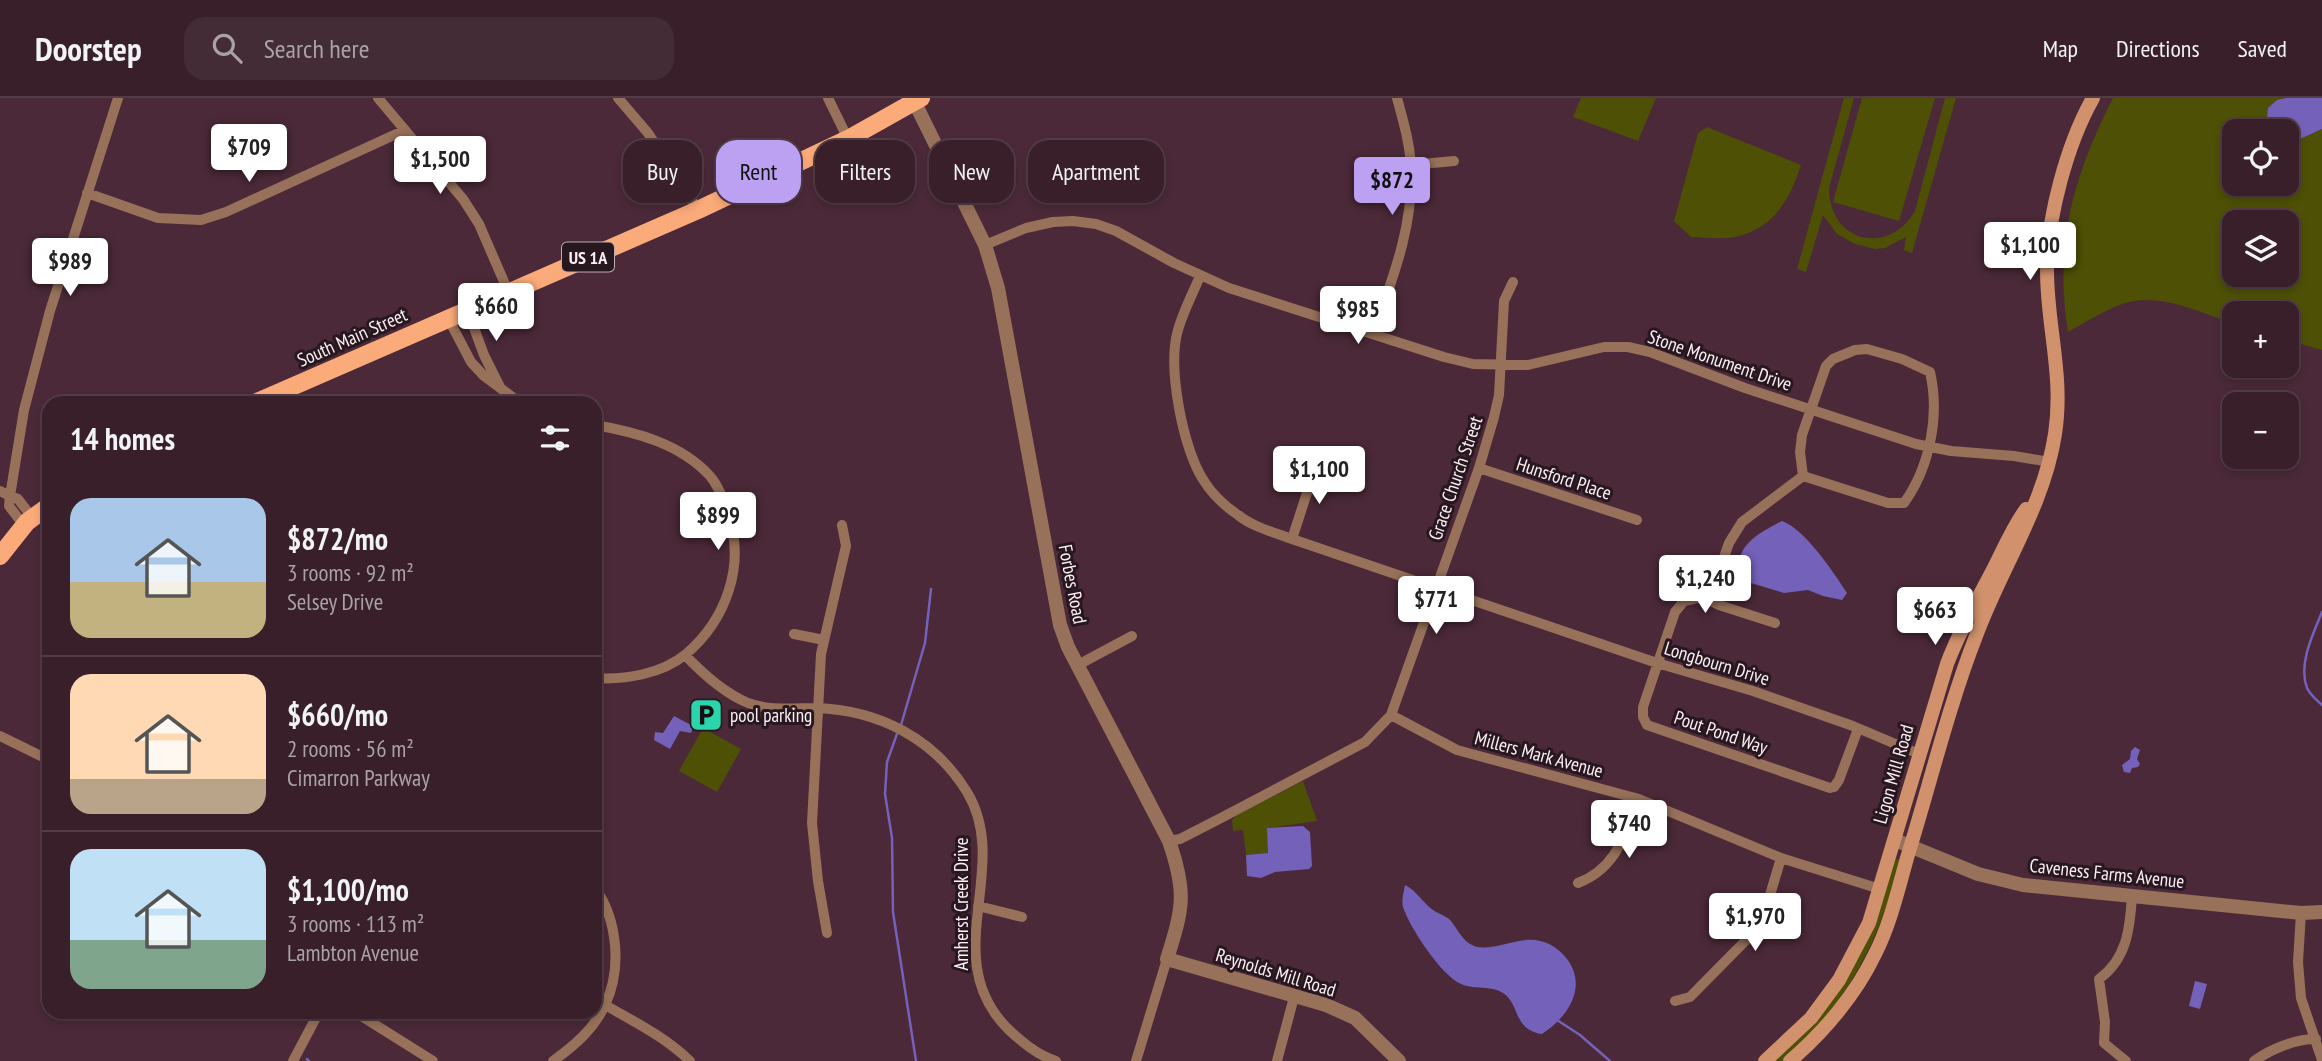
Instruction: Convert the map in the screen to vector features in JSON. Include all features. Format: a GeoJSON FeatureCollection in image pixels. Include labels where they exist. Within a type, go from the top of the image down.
{"type":"FeatureCollection","features":[{"type":"Feature","properties":{"kind":"main road","name":"Ligon Mill Road"},"geometry":{"type":"LineString","coordinates":[[1790,1061],[1832,1019],[1876,953],[1976,635],[2043,485],[2056,432],[2058,367],[2047,271],[2050,230],[2071,149],[2093,98]]}},
{"type":"Feature","properties":{"kind":"main road","name":"South Main Street"},"geometry":{"type":"LineString","coordinates":[[271,396],[698,209],[848,139],[918,100]]}},
{"type":"Feature","properties":{"kind":"main road","name":"Ligon Mill Road"},"geometry":{"type":"LineString","coordinates":[[1765,1061],[1811,1018],[1839,980],[1870,923],[1919,754],[1959,632],[2013,527],[2043,485]]}},
{"type":"Feature","properties":{"kind":"main road"},"geometry":{"type":"LineString","coordinates":[[0,556],[27,523],[42,511]]}},
{"type":"Feature","properties":{"kind":"street"},"geometry":{"type":"LineString","coordinates":[[27,523],[28,512],[18,499],[5,493],[50,311],[118,98]]}},
{"type":"Feature","properties":{"kind":"street"},"geometry":{"type":"LineString","coordinates":[[378,98],[463,199],[474,216],[508,291]]}},
{"type":"Feature","properties":{"kind":"street"},"geometry":{"type":"LineString","coordinates":[[618,98],[648,133],[698,209]]}},
{"type":"Feature","properties":{"kind":"street"},"geometry":{"type":"LineString","coordinates":[[828,98],[848,139]]}},
{"type":"Feature","properties":{"kind":"street"},"geometry":{"type":"LineString","coordinates":[[1373,334],[1406,230],[1411,202],[1411,165],[1397,98]]}},
{"type":"Feature","properties":{"kind":"street","name":"Forbes Road"},"geometry":{"type":"LineString","coordinates":[[918,100],[985,245],[1007,330],[1060,625],[1076,666],[1169,841],[1180,871],[1182,893],[1179,920],[1136,1061]]}},
{"type":"Feature","properties":{"kind":"street"},"geometry":{"type":"LineString","coordinates":[[87,193],[158,218],[201,220],[226,212],[405,130]]}},
{"type":"Feature","properties":{"kind":"street"},"geometry":{"type":"LineString","coordinates":[[1411,165],[1454,161]]}},
{"type":"Feature","properties":{"kind":"street","name":"Stone Monument Drive"},"geometry":{"type":"LineString","coordinates":[[985,245],[1026,228],[1053,222],[1073,220],[1096,224],[1116,231],[1200,276],[1230,288],[1444,357],[1473,364],[1528,365],[1604,347],[1628,347],[1650,352],[1812,411],[1928,446],[2050,462]]}},
{"type":"Feature","properties":{"kind":"street","name":"Longbourn Drive"},"geometry":{"type":"LineString","coordinates":[[1200,276],[1177,331],[1174,378],[1193,459],[1202,480],[1215,496],[1238,516],[1256,526],[1657,663],[1753,691],[1919,754]]}},
{"type":"Feature","properties":{"kind":"street","name":"Grace Church Street"},"geometry":{"type":"LineString","coordinates":[[1169,841],[1180,839],[1365,742],[1391,715],[1479,468],[1497,406],[1502,366],[1504,301],[1513,282]]}},
{"type":"Feature","properties":{"kind":"street"},"geometry":{"type":"LineString","coordinates":[[467,309],[484,355],[500,387]]}},
{"type":"Feature","properties":{"kind":"street"},"geometry":{"type":"LineString","coordinates":[[448,318],[471,362],[484,376],[511,396]]}},
{"type":"Feature","properties":{"kind":"street"},"geometry":{"type":"LineString","coordinates":[[1855,349],[1884,352],[1930,372],[1935,410],[1933,433],[1918,476],[1904,503],[1888,503],[1803,476],[1800,452],[1802,435],[1826,366],[1833,359],[1855,349]]}},
{"type":"Feature","properties":{"kind":"street"},"geometry":{"type":"LineString","coordinates":[[602,426],[653,439],[693,462],[711,477],[734,531],[731,588],[720,613],[685,655],[639,676],[602,678]]}},
{"type":"Feature","properties":{"kind":"street"},"geometry":{"type":"LineString","coordinates":[[1292,538],[1316,465]]}},
{"type":"Feature","properties":{"kind":"street","name":"Hunsford Place"},"geometry":{"type":"LineString","coordinates":[[1479,468],[1637,520]]}},
{"type":"Feature","properties":{"kind":"street"},"geometry":{"type":"LineString","coordinates":[[1775,623],[1709,600],[1729,543],[1742,522],[1803,476]]}},
{"type":"Feature","properties":{"kind":"street"},"geometry":{"type":"LineString","coordinates":[[827,933],[812,823],[821,654],[846,546],[842,525]]}},
{"type":"Feature","properties":{"kind":"street","name":"Pout Pond Way"},"geometry":{"type":"LineString","coordinates":[[1709,600],[1703,597],[1684,601],[1675,612],[1643,707],[1643,717],[1647,725],[1830,788],[1835,787],[1839,780],[1858,729]]}},
{"type":"Feature","properties":{"kind":"street"},"geometry":{"type":"LineString","coordinates":[[794,634],[824,640]]}},
{"type":"Feature","properties":{"kind":"street"},"geometry":{"type":"LineString","coordinates":[[1076,666],[1132,636]]}},
{"type":"Feature","properties":{"kind":"street","name":"Amherst Creek Drive"},"geometry":{"type":"LineString","coordinates":[[685,655],[701,672],[750,704],[767,708],[818,708],[859,712],[895,725],[948,764],[968,794],[979,825],[983,857],[975,965],[981,990],[997,1018],[1024,1044],[1056,1061]]}},
{"type":"Feature","properties":{"kind":"street","name":"Millers Mark Avenue"},"geometry":{"type":"LineString","coordinates":[[1391,715],[1457,750],[1639,799],[1781,859],[1880,889]]}},
{"type":"Feature","properties":{"kind":"street"},"geometry":{"type":"LineString","coordinates":[[0,736],[42,757]]}},
{"type":"Feature","properties":{"kind":"street"},"geometry":{"type":"LineString","coordinates":[[1578,883],[1595,876],[1606,866],[1619,845],[1639,799]]}},
{"type":"Feature","properties":{"kind":"street","name":"Caveness Farms Avenue"},"geometry":{"type":"LineString","coordinates":[[1895,840],[1978,874],[2023,885],[2301,913],[2322,912]]}},
{"type":"Feature","properties":{"kind":"street"},"geometry":{"type":"LineString","coordinates":[[1675,1001],[1690,997],[1758,928],[1781,859]]}},
{"type":"Feature","properties":{"kind":"street"},"geometry":{"type":"LineString","coordinates":[[2126,1061],[2104,1043],[2105,1022],[2099,979],[2115,965],[2124,949],[2133,896]]}},
{"type":"Feature","properties":{"kind":"street"},"geometry":{"type":"LineString","coordinates":[[602,902],[610,918],[614,938],[612,976],[602,1009]]}},
{"type":"Feature","properties":{"kind":"street"},"geometry":{"type":"LineString","coordinates":[[978,906],[1022,917]]}},
{"type":"Feature","properties":{"kind":"street"},"geometry":{"type":"LineString","coordinates":[[2301,913],[2298,976],[2301,998],[2322,1060]]}},
{"type":"Feature","properties":{"kind":"street","name":"Reynolds Mill Road"},"geometry":{"type":"LineString","coordinates":[[1167,960],[1326,1005],[1355,1018],[1399,1061]]}},
{"type":"Feature","properties":{"kind":"street"},"geometry":{"type":"LineString","coordinates":[[1277,1061],[1294,997]]}},
{"type":"Feature","properties":{"kind":"street"},"geometry":{"type":"LineString","coordinates":[[605,1005],[675,1046],[690,1061]]}},
{"type":"Feature","properties":{"kind":"street"},"geometry":{"type":"LineString","coordinates":[[293,1061],[315,1019]]}},
{"type":"Feature","properties":{"kind":"street"},"geometry":{"type":"LineString","coordinates":[[366,1019],[433,1061]]}},
{"type":"Feature","properties":{"kind":"street"},"geometry":{"type":"LineString","coordinates":[[553,1061],[570,1049],[595,1019]]}},
{"type":"Feature","properties":{"kind":"street"},"geometry":{"type":"LineString","coordinates":[[2254,1061],[2301,1039],[2316,1039]]}},
{"type":"Feature","properties":{"kind":"shaded area"},"geometry":{"type":"Polygon","coordinates":[[[1581,98],[1656,98],[1638,141],[1573,117],[1581,98]]]}},
{"type":"Feature","properties":{"kind":"shaded area"},"geometry":{"type":"Polygon","coordinates":[[[1844,98],[1854,98],[1829,188],[1832,206],[1839,221],[1849,231],[1862,237],[1876,238],[1890,234],[1904,225],[1915,211],[1945,98],[1956,98],[1912,253],[1904,250],[1906,237],[1885,248],[1875,249],[1855,244],[1837,234],[1823,215],[1806,272],[1797,269],[1844,98]]]}},
{"type":"Feature","properties":{"kind":"shaded area"},"geometry":{"type":"Polygon","coordinates":[[[1862,98],[1935,98],[1899,221],[1833,202],[1862,98]]]}},
{"type":"Feature","properties":{"kind":"shaded area"},"geometry":{"type":"Polygon","coordinates":[[[2113,98],[2286,98],[2277,100],[2270,119],[2222,119],[2222,196],[2299,196],[2299,139],[2322,129],[2322,350],[2299,343],[2299,301],[2222,301],[2222,320],[2176,304],[2131,301],[2068,332],[2064,300],[2066,240],[2077,184],[2113,98]]]}},
{"type":"Feature","properties":{"kind":"shaded area"},"geometry":{"type":"Polygon","coordinates":[[[2322,98],[2322,129],[2299,139],[2299,119],[2267,119],[2268,108],[2277,100],[2322,98]]]}},
{"type":"Feature","properties":{"kind":"shaded area"},"geometry":{"type":"Polygon","coordinates":[[[1707,127],[1801,165],[1791,190],[1778,211],[1770,220],[1748,233],[1724,238],[1691,237],[1674,221],[1698,133],[1707,127]]]}},
{"type":"Feature","properties":{"kind":"shaded area"},"geometry":{"type":"Polygon","coordinates":[[[1782,521],[1800,533],[1827,564],[1847,593],[1842,600],[1808,590],[1784,593],[1741,580],[1739,569],[1743,550],[1755,537],[1782,521]]]}},
{"type":"Feature","properties":{"kind":"shaded area"},"geometry":{"type":"Polygon","coordinates":[[[674,716],[693,726],[691,733],[680,731],[670,749],[654,740],[655,732],[663,733],[674,716]]]}},
{"type":"Feature","properties":{"kind":"shaded area"},"geometry":{"type":"Polygon","coordinates":[[[703,728],[741,749],[717,792],[679,771],[703,728]]]}},
{"type":"Feature","properties":{"kind":"shaded area"},"geometry":{"type":"Polygon","coordinates":[[[2135,747],[2140,750],[2137,759],[2140,764],[2132,768],[2130,773],[2124,772],[2122,765],[2130,759],[2131,751],[2135,747]]]}},
{"type":"Feature","properties":{"kind":"shaded area"},"geometry":{"type":"Polygon","coordinates":[[[1303,781],[1317,821],[1268,828],[1268,853],[1246,855],[1243,830],[1233,831],[1232,820],[1303,781]]]}},
{"type":"Feature","properties":{"kind":"shaded area"},"geometry":{"type":"Polygon","coordinates":[[[1303,826],[1310,832],[1312,866],[1309,869],[1275,872],[1261,878],[1247,876],[1246,855],[1268,853],[1267,828],[1303,826]]]}},
{"type":"Feature","properties":{"kind":"shaded area"},"geometry":{"type":"Polygon","coordinates":[[[1896,859],[1900,860],[1882,917],[1871,944],[1842,995],[1804,1040],[1782,1061],[1773,1061],[1806,1031],[1896,859]]]}},
{"type":"Feature","properties":{"kind":"shaded area"},"geometry":{"type":"Polygon","coordinates":[[[1405,885],[1433,910],[1449,919],[1463,938],[1472,945],[1487,947],[1532,940],[1548,943],[1558,950],[1567,959],[1576,980],[1572,1001],[1560,1019],[1542,1034],[1532,1031],[1521,1022],[1509,998],[1503,993],[1466,986],[1453,979],[1427,950],[1407,916],[1402,904],[1405,885]]]}},
{"type":"Feature","properties":{"kind":"shaded area"},"geometry":{"type":"Polygon","coordinates":[[[2195,981],[2207,984],[2200,1009],[2189,1006],[2195,981]]]}},
{"type":"Feature","properties":{"kind":"waterway"},"geometry":{"type":"LineString","coordinates":[[901,725],[925,643],[931,589]]}},
{"type":"Feature","properties":{"kind":"waterway"},"geometry":{"type":"LineString","coordinates":[[2322,612],[2308,649],[2304,669],[2307,688],[2322,705]]}},
{"type":"Feature","properties":{"kind":"waterway"},"geometry":{"type":"LineString","coordinates":[[898,731],[887,762],[885,794],[892,838],[893,912],[916,1061]]}},
{"type":"Feature","properties":{"kind":"waterway"},"geometry":{"type":"LineString","coordinates":[[1557,1020],[1580,1035],[1610,1061]]}},
{"type":"Feature","properties":{"kind":"place","name":"pool parking"},"geometry":{"type":"Point","coordinates":[706,715]}}]}
